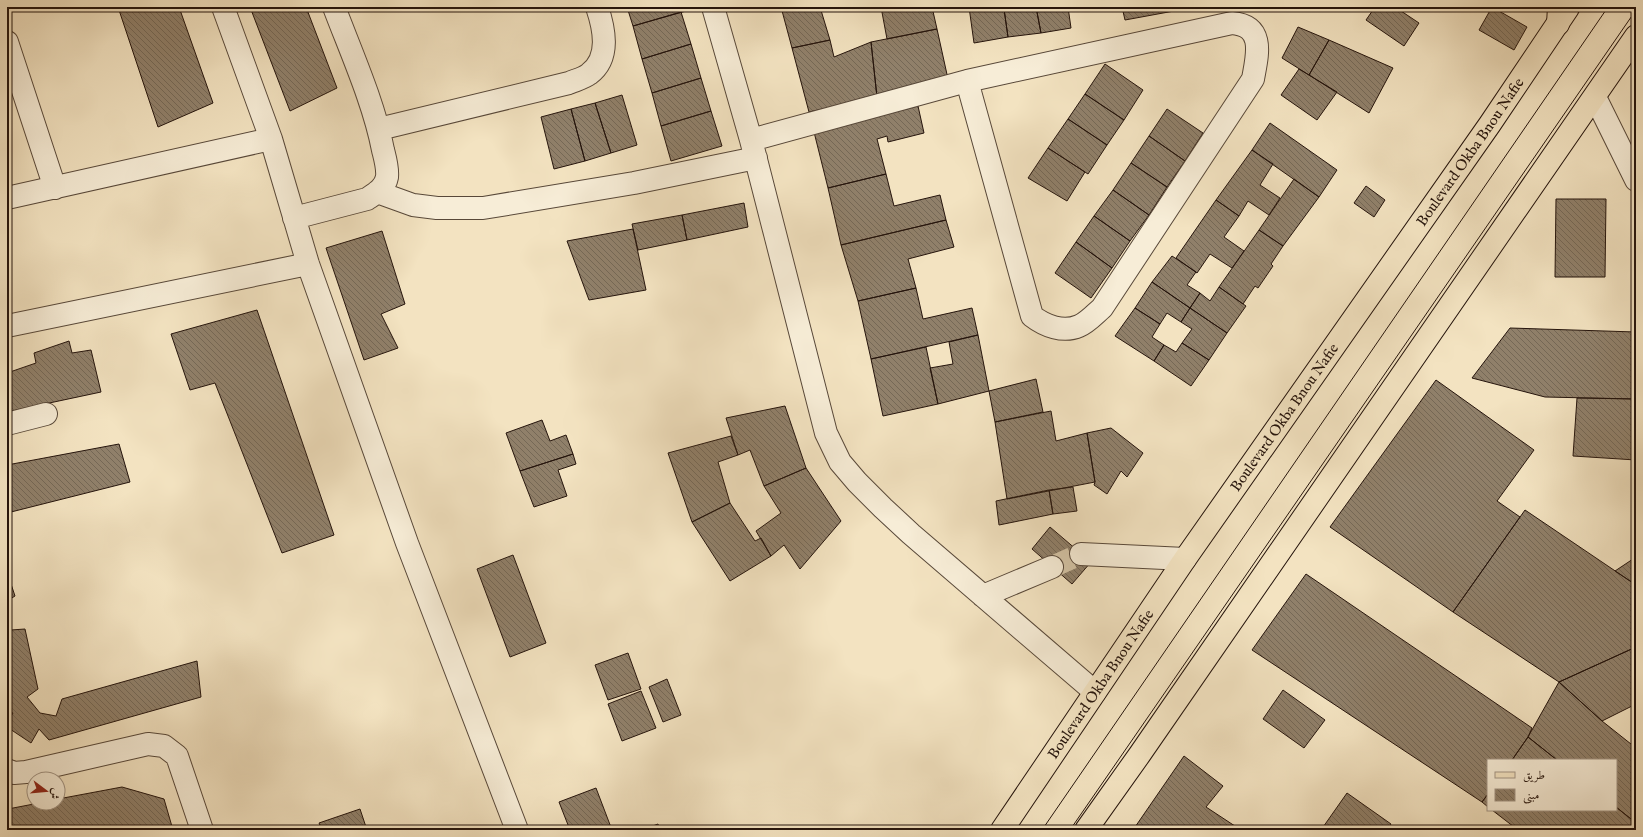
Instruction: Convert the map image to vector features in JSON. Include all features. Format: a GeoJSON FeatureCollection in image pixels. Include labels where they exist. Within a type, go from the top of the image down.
{"type":"FeatureCollection","features":[{"type":"Feature","properties":{"kind":"main road","name":"Boulevard Okba Bnou Nafie"},"geometry":{"type":"LineString","coordinates":[[1002,830],[1185,559],[1562,13]]}},
{"type":"Feature","properties":{"kind":"main road"},"geometry":{"type":"LineString","coordinates":[[1086,830],[1636,36]]}},
{"type":"Feature","properties":{"kind":"street"},"geometry":{"type":"LineString","coordinates":[[222,7],[271,138],[308,264],[407,543],[518,830]]}},
{"type":"Feature","properties":{"kind":"street"},"geometry":{"type":"LineString","coordinates":[[294,218],[367,199],[384,185],[387,176],[387,166],[379,129],[334,7]]}},
{"type":"Feature","properties":{"kind":"street"},"geometry":{"type":"LineString","coordinates":[[379,129],[569,83],[590,74],[601,61],[604,49],[605,34],[597,7]]}},
{"type":"Feature","properties":{"kind":"street"},"geometry":{"type":"LineString","coordinates":[[713,7],[753,149],[826,433],[840,462],[858,482],[911,534],[1095,692]]}},
{"type":"Feature","properties":{"kind":"street"},"geometry":{"type":"LineString","coordinates":[[377,192],[413,205],[437,208],[483,208],[634,183],[753,149],[967,81],[1232,23],[1239,24],[1250,29],[1257,40],[1257,59],[1253,79],[1102,308],[1079,326],[1062,329],[1048,326],[1032,316],[967,81]]}},
{"type":"Feature","properties":{"kind":"street"},"geometry":{"type":"LineString","coordinates":[[7,42],[55,188]]}},
{"type":"Feature","properties":{"kind":"street"},"geometry":{"type":"LineString","coordinates":[[1595,97],[1636,180]]}},
{"type":"Feature","properties":{"kind":"street"},"geometry":{"type":"LineString","coordinates":[[7,198],[271,138]]}},
{"type":"Feature","properties":{"kind":"street"},"geometry":{"type":"LineString","coordinates":[[7,326],[308,264]]}},
{"type":"Feature","properties":{"kind":"street"},"geometry":{"type":"LineString","coordinates":[[7,424],[46,414]]}},
{"type":"Feature","properties":{"kind":"street"},"geometry":{"type":"LineString","coordinates":[[1081,554],[1185,559]]}},
{"type":"Feature","properties":{"kind":"street"},"geometry":{"type":"LineString","coordinates":[[983,596],[1052,566]]}},
{"type":"Feature","properties":{"kind":"street"},"geometry":{"type":"LineString","coordinates":[[7,770],[14,773],[26,772],[148,744],[164,746],[178,756],[202,830]]}},
{"type":"Feature","properties":{"kind":"building"},"geometry":{"type":"Polygon","coordinates":[[[118,7],[179,7],[213,103],[158,127],[118,7]]]}},
{"type":"Feature","properties":{"kind":"building"},"geometry":{"type":"Polygon","coordinates":[[[250,7],[306,7],[337,88],[290,111],[250,7]]]}},
{"type":"Feature","properties":{"kind":"building"},"geometry":{"type":"Polygon","coordinates":[[[627,7],[685,7],[686,11],[633,26],[627,7]]]}},
{"type":"Feature","properties":{"kind":"building"},"geometry":{"type":"Polygon","coordinates":[[[781,7],[820,7],[830,40],[792,48],[781,7]]]}},
{"type":"Feature","properties":{"kind":"building"},"geometry":{"type":"Polygon","coordinates":[[[881,7],[932,7],[937,29],[887,39],[881,7]]]}},
{"type":"Feature","properties":{"kind":"building"},"geometry":{"type":"Polygon","coordinates":[[[969,7],[993,7],[994,11],[1004,9],[1008,37],[974,43],[969,7]]]}},
{"type":"Feature","properties":{"kind":"building"},"geometry":{"type":"Polygon","coordinates":[[[993,7],[1013,7],[994,11],[993,7]]]}},
{"type":"Feature","properties":{"kind":"building"},"geometry":{"type":"Polygon","coordinates":[[[1013,7],[1036,7],[1041,33],[1008,37],[1004,9],[1013,7]]]}},
{"type":"Feature","properties":{"kind":"building"},"geometry":{"type":"Polygon","coordinates":[[[1036,7],[1068,7],[1071,28],[1041,33],[1036,7]]]}},
{"type":"Feature","properties":{"kind":"building"},"geometry":{"type":"Polygon","coordinates":[[[1122,7],[1173,7],[1174,11],[1125,20],[1122,7]]]}},
{"type":"Feature","properties":{"kind":"building"},"geometry":{"type":"Polygon","coordinates":[[[1173,7],[1198,7],[1174,11],[1173,7]]]}},
{"type":"Feature","properties":{"kind":"building"},"geometry":{"type":"Polygon","coordinates":[[[1375,7],[1395,7],[1419,23],[1404,46],[1366,20],[1375,7]]]}},
{"type":"Feature","properties":{"kind":"building"},"geometry":{"type":"Polygon","coordinates":[[[1492,7],[1527,27],[1514,50],[1479,30],[1492,7]]]}},
{"type":"Feature","properties":{"kind":"building"},"geometry":{"type":"Polygon","coordinates":[[[681,12],[691,44],[642,59],[633,26],[681,12]]]}},
{"type":"Feature","properties":{"kind":"building"},"geometry":{"type":"Polygon","coordinates":[[[1298,27],[1329,40],[1309,75],[1282,58],[1298,27]]]}},
{"type":"Feature","properties":{"kind":"building"},"geometry":{"type":"Polygon","coordinates":[[[937,29],[948,79],[877,97],[871,42],[937,29]]]}},
{"type":"Feature","properties":{"kind":"building"},"geometry":{"type":"Polygon","coordinates":[[[830,40],[834,57],[871,42],[877,97],[809,112],[792,48],[830,40]]]}},
{"type":"Feature","properties":{"kind":"building"},"geometry":{"type":"Polygon","coordinates":[[[1329,40],[1393,68],[1369,113],[1309,75],[1329,40]]]}},
{"type":"Feature","properties":{"kind":"building"},"geometry":{"type":"Polygon","coordinates":[[[691,44],[701,78],[652,93],[642,59],[691,44]]]}},
{"type":"Feature","properties":{"kind":"building"},"geometry":{"type":"Polygon","coordinates":[[[1105,64],[1143,90],[1124,120],[1085,94],[1105,64]]]}},
{"type":"Feature","properties":{"kind":"building"},"geometry":{"type":"Polygon","coordinates":[[[1299,69],[1337,92],[1317,120],[1281,95],[1299,69]]]}},
{"type":"Feature","properties":{"kind":"building"},"geometry":{"type":"Polygon","coordinates":[[[701,78],[711,111],[661,126],[652,93],[701,78]]]}},
{"type":"Feature","properties":{"kind":"building"},"geometry":{"type":"Polygon","coordinates":[[[1085,94],[1124,120],[1107,145],[1068,119],[1085,94]]]}},
{"type":"Feature","properties":{"kind":"building"},"geometry":{"type":"Polygon","coordinates":[[[622,95],[637,145],[611,153],[595,103],[622,95]]]}},
{"type":"Feature","properties":{"kind":"building"},"geometry":{"type":"Polygon","coordinates":[[[595,103],[611,153],[585,161],[571,109],[595,103]]]}},
{"type":"Feature","properties":{"kind":"building"},"geometry":{"type":"Polygon","coordinates":[[[918,106],[924,133],[888,142],[887,136],[877,139],[886,174],[828,188],[814,132],[918,106]]]}},
{"type":"Feature","properties":{"kind":"building"},"geometry":{"type":"Polygon","coordinates":[[[571,109],[585,161],[554,169],[541,117],[571,109]]]}},
{"type":"Feature","properties":{"kind":"building"},"geometry":{"type":"Polygon","coordinates":[[[1167,109],[1203,133],[1185,161],[1149,136],[1167,109]]]}},
{"type":"Feature","properties":{"kind":"building"},"geometry":{"type":"Polygon","coordinates":[[[711,111],[722,146],[671,161],[661,126],[711,111]]]}},
{"type":"Feature","properties":{"kind":"building"},"geometry":{"type":"Polygon","coordinates":[[[1068,119],[1107,145],[1088,174],[1048,148],[1068,119]]]}},
{"type":"Feature","properties":{"kind":"building"},"geometry":{"type":"Polygon","coordinates":[[[1270,123],[1337,170],[1319,197],[1252,150],[1270,123]]]}},
{"type":"Feature","properties":{"kind":"building"},"geometry":{"type":"Polygon","coordinates":[[[1149,136],[1185,161],[1167,187],[1131,163],[1149,136]]]}},
{"type":"Feature","properties":{"kind":"building"},"geometry":{"type":"Polygon","coordinates":[[[1048,148],[1085,172],[1067,201],[1028,178],[1048,148]]]}},
{"type":"Feature","properties":{"kind":"building"},"geometry":{"type":"Polygon","coordinates":[[[1252,150],[1273,164],[1260,185],[1280,198],[1269,215],[1248,201],[1239,216],[1216,200],[1252,150]]]}},
{"type":"Feature","properties":{"kind":"building"},"geometry":{"type":"Polygon","coordinates":[[[1131,163],[1167,187],[1149,215],[1113,190],[1131,163]]]}},
{"type":"Feature","properties":{"kind":"building"},"geometry":{"type":"Polygon","coordinates":[[[886,174],[894,206],[940,195],[946,220],[841,245],[828,188],[886,174]]]}},
{"type":"Feature","properties":{"kind":"building"},"geometry":{"type":"Polygon","coordinates":[[[1294,179],[1319,197],[1283,246],[1259,230],[1294,179]]]}},
{"type":"Feature","properties":{"kind":"building"},"geometry":{"type":"Polygon","coordinates":[[[1366,186],[1385,200],[1374,217],[1354,203],[1366,186]]]}},
{"type":"Feature","properties":{"kind":"building"},"geometry":{"type":"Polygon","coordinates":[[[1113,190],[1149,215],[1130,241],[1094,216],[1113,190]]]}},
{"type":"Feature","properties":{"kind":"building"},"geometry":{"type":"Polygon","coordinates":[[[1556,199],[1606,199],[1605,277],[1555,277],[1556,199]]]}},
{"type":"Feature","properties":{"kind":"building"},"geometry":{"type":"Polygon","coordinates":[[[1216,200],[1239,216],[1224,237],[1244,251],[1232,268],[1210,254],[1197,273],[1176,258],[1216,200]]]}},
{"type":"Feature","properties":{"kind":"building"},"geometry":{"type":"Polygon","coordinates":[[[744,203],[748,227],[687,240],[682,215],[744,203]]]}},
{"type":"Feature","properties":{"kind":"building"},"geometry":{"type":"Polygon","coordinates":[[[682,215],[687,240],[638,250],[632,224],[682,215]]]}},
{"type":"Feature","properties":{"kind":"building"},"geometry":{"type":"Polygon","coordinates":[[[1094,216],[1130,241],[1112,268],[1076,242],[1094,216]]]}},
{"type":"Feature","properties":{"kind":"building"},"geometry":{"type":"Polygon","coordinates":[[[946,220],[954,247],[908,259],[916,288],[858,301],[841,245],[946,220]]]}},
{"type":"Feature","properties":{"kind":"building"},"geometry":{"type":"Polygon","coordinates":[[[633,229],[646,290],[589,300],[567,241],[633,229]]]}},
{"type":"Feature","properties":{"kind":"building"},"geometry":{"type":"Polygon","coordinates":[[[1259,230],[1283,246],[1271,264],[1273,266],[1258,288],[1255,286],[1243,304],[1219,287],[1259,230]]]}},
{"type":"Feature","properties":{"kind":"building"},"geometry":{"type":"Polygon","coordinates":[[[382,231],[405,304],[381,314],[398,348],[364,360],[326,248],[382,231]]]}},
{"type":"Feature","properties":{"kind":"building"},"geometry":{"type":"Polygon","coordinates":[[[1076,242],[1112,268],[1091,298],[1055,273],[1076,242]]]}},
{"type":"Feature","properties":{"kind":"building"},"geometry":{"type":"Polygon","coordinates":[[[1172,256],[1196,272],[1187,285],[1200,293],[1190,308],[1152,282],[1172,256]]]}},
{"type":"Feature","properties":{"kind":"building"},"geometry":{"type":"Polygon","coordinates":[[[1152,282],[1190,308],[1181,322],[1167,313],[1160,324],[1135,308],[1152,282]]]}},
{"type":"Feature","properties":{"kind":"building"},"geometry":{"type":"Polygon","coordinates":[[[1219,287],[1246,306],[1227,333],[1190,308],[1200,293],[1210,301],[1219,287]]]}},
{"type":"Feature","properties":{"kind":"building"},"geometry":{"type":"Polygon","coordinates":[[[916,288],[923,319],[972,308],[978,335],[871,359],[858,301],[916,288]]]}},
{"type":"Feature","properties":{"kind":"building"},"geometry":{"type":"Polygon","coordinates":[[[1135,308],[1160,324],[1152,337],[1164,345],[1154,361],[1115,336],[1135,308]]]}},
{"type":"Feature","properties":{"kind":"building"},"geometry":{"type":"Polygon","coordinates":[[[1190,308],[1227,333],[1209,360],[1182,343],[1192,329],[1181,322],[1190,308]]]}},
{"type":"Feature","properties":{"kind":"building"},"geometry":{"type":"Polygon","coordinates":[[[257,310],[334,535],[282,553],[215,383],[190,390],[171,334],[257,310]]]}},
{"type":"Feature","properties":{"kind":"building"},"geometry":{"type":"Polygon","coordinates":[[[1510,328],[1636,332],[1636,399],[1545,397],[1472,378],[1510,328]]]}},
{"type":"Feature","properties":{"kind":"building"},"geometry":{"type":"Polygon","coordinates":[[[978,335],[989,391],[938,404],[930,368],[953,364],[949,342],[978,335]]]}},
{"type":"Feature","properties":{"kind":"building"},"geometry":{"type":"Polygon","coordinates":[[[69,341],[72,353],[91,350],[101,392],[7,412],[7,373],[36,363],[34,353],[69,341]]]}},
{"type":"Feature","properties":{"kind":"building"},"geometry":{"type":"Polygon","coordinates":[[[1182,343],[1209,360],[1191,386],[1154,361],[1164,345],[1176,352],[1182,343]]]}},
{"type":"Feature","properties":{"kind":"building"},"geometry":{"type":"Polygon","coordinates":[[[926,347],[938,404],[883,416],[871,359],[926,347]]]}},
{"type":"Feature","properties":{"kind":"building"},"geometry":{"type":"Polygon","coordinates":[[[1036,379],[1043,412],[995,422],[989,391],[1036,379]]]}},
{"type":"Feature","properties":{"kind":"building"},"geometry":{"type":"Polygon","coordinates":[[[1436,380],[1534,450],[1497,501],[1520,517],[1453,612],[1330,527],[1436,380]]]}},
{"type":"Feature","properties":{"kind":"building"},"geometry":{"type":"Polygon","coordinates":[[[1577,398],[1636,399],[1636,460],[1573,456],[1577,398]]]}},
{"type":"Feature","properties":{"kind":"building"},"geometry":{"type":"Polygon","coordinates":[[[785,406],[806,468],[764,486],[750,450],[738,455],[726,418],[785,406]]]}},
{"type":"Feature","properties":{"kind":"building"},"geometry":{"type":"Polygon","coordinates":[[[1051,411],[1056,441],[1087,433],[1095,482],[1007,499],[995,422],[1051,411]]]}},
{"type":"Feature","properties":{"kind":"building"},"geometry":{"type":"Polygon","coordinates":[[[542,420],[550,441],[566,435],[573,454],[520,471],[506,433],[542,420]]]}},
{"type":"Feature","properties":{"kind":"building"},"geometry":{"type":"Polygon","coordinates":[[[1111,428],[1143,453],[1127,477],[1121,471],[1107,494],[1094,485],[1095,482],[1087,433],[1111,428]]]}},
{"type":"Feature","properties":{"kind":"building"},"geometry":{"type":"Polygon","coordinates":[[[731,436],[738,455],[718,462],[730,503],[692,522],[668,453],[731,436]]]}},
{"type":"Feature","properties":{"kind":"building"},"geometry":{"type":"Polygon","coordinates":[[[119,444],[130,482],[7,513],[7,465],[119,444]]]}},
{"type":"Feature","properties":{"kind":"building"},"geometry":{"type":"Polygon","coordinates":[[[573,454],[576,464],[558,470],[567,496],[534,507],[520,471],[573,454]]]}},
{"type":"Feature","properties":{"kind":"building"},"geometry":{"type":"Polygon","coordinates":[[[806,468],[841,521],[800,569],[784,545],[771,556],[756,531],[781,513],[764,486],[806,468]]]}},
{"type":"Feature","properties":{"kind":"building"},"geometry":{"type":"Polygon","coordinates":[[[1073,487],[1077,511],[1053,514],[1049,490],[1073,487]]]}},
{"type":"Feature","properties":{"kind":"building"},"geometry":{"type":"Polygon","coordinates":[[[1049,490],[1053,514],[999,525],[996,501],[1049,490]]]}},
{"type":"Feature","properties":{"kind":"building"},"geometry":{"type":"Polygon","coordinates":[[[730,503],[755,541],[761,538],[771,556],[730,581],[692,522],[730,503]]]}},
{"type":"Feature","properties":{"kind":"building"},"geometry":{"type":"Polygon","coordinates":[[[1525,510],[1636,585],[1636,647],[1559,682],[1453,612],[1525,510]]]}},
{"type":"Feature","properties":{"kind":"building"},"geometry":{"type":"Polygon","coordinates":[[[1050,527],[1091,562],[1072,584],[1032,549],[1050,527]]]}},
{"type":"Feature","properties":{"kind":"building"},"geometry":{"type":"Polygon","coordinates":[[[513,555],[546,643],[510,657],[477,569],[513,555]]]}},
{"type":"Feature","properties":{"kind":"building"},"geometry":{"type":"Polygon","coordinates":[[[1636,557],[1636,585],[1615,571],[1636,557]]]}},
{"type":"Feature","properties":{"kind":"building"},"geometry":{"type":"Polygon","coordinates":[[[7,572],[15,596],[7,601],[7,572]]]}},
{"type":"Feature","properties":{"kind":"building"},"geometry":{"type":"Polygon","coordinates":[[[1306,574],[1532,728],[1528,737],[1513,759],[1487,759],[1487,795],[1482,802],[1252,650],[1306,574]]]}},
{"type":"Feature","properties":{"kind":"building"},"geometry":{"type":"Polygon","coordinates":[[[7,615],[11,630],[25,629],[38,689],[27,697],[40,713],[56,716],[62,699],[197,661],[201,697],[49,740],[39,729],[31,743],[7,727],[7,723],[13,713],[7,711],[7,615]]]}},
{"type":"Feature","properties":{"kind":"building"},"geometry":{"type":"Polygon","coordinates":[[[1636,647],[1636,704],[1602,721],[1559,682],[1636,647]]]}},
{"type":"Feature","properties":{"kind":"building"},"geometry":{"type":"Polygon","coordinates":[[[628,653],[641,689],[608,700],[595,665],[628,653]]]}},
{"type":"Feature","properties":{"kind":"building"},"geometry":{"type":"Polygon","coordinates":[[[667,679],[681,715],[663,722],[649,687],[667,679]]]}},
{"type":"Feature","properties":{"kind":"building"},"geometry":{"type":"Polygon","coordinates":[[[1559,682],[1602,721],[1636,748],[1636,823],[1617,808],[1617,759],[1556,759],[1528,737],[1559,682]]]}},
{"type":"Feature","properties":{"kind":"building"},"geometry":{"type":"Polygon","coordinates":[[[1283,690],[1325,720],[1304,748],[1263,719],[1283,690]]]}},
{"type":"Feature","properties":{"kind":"building"},"geometry":{"type":"Polygon","coordinates":[[[641,691],[656,728],[622,741],[608,704],[641,691]]]}},
{"type":"Feature","properties":{"kind":"building"},"geometry":{"type":"Polygon","coordinates":[[[1528,737],[1556,759],[1513,759],[1528,737]]]}},
{"type":"Feature","properties":{"kind":"building"},"geometry":{"type":"Polygon","coordinates":[[[1184,756],[1223,786],[1206,807],[1241,830],[1133,830],[1184,756]]]}},
{"type":"Feature","properties":{"kind":"building"},"geometry":{"type":"Polygon","coordinates":[[[122,787],[164,799],[173,830],[7,830],[8,809],[26,806],[26,811],[66,811],[66,798],[122,787]]]}},
{"type":"Feature","properties":{"kind":"building"},"geometry":{"type":"Polygon","coordinates":[[[596,788],[612,830],[570,830],[559,802],[596,788]]]}},
{"type":"Feature","properties":{"kind":"building"},"geometry":{"type":"Polygon","coordinates":[[[1347,793],[1391,824],[1387,830],[1321,830],[1347,793]]]}},
{"type":"Feature","properties":{"kind":"building"},"geometry":{"type":"Polygon","coordinates":[[[1487,795],[1487,806],[1482,802],[1487,795]]]}},
{"type":"Feature","properties":{"kind":"building"},"geometry":{"type":"Polygon","coordinates":[[[1617,808],[1636,823],[1636,830],[1518,830],[1493,811],[1617,811],[1617,808]]]}},
{"type":"Feature","properties":{"kind":"building"},"geometry":{"type":"Polygon","coordinates":[[[360,809],[367,830],[322,830],[319,823],[360,809]]]}},
{"type":"Feature","properties":{"kind":"building"},"geometry":{"type":"Polygon","coordinates":[[[658,824],[660,830],[642,830],[658,824]]]}},
{"type":"Feature","properties":{"kind":"tunnel"},"geometry":{"type":"LineString","coordinates":[[1052,567],[1081,554]]}},
{"type":"Feature","properties":{"kind":"tram line"},"geometry":{"type":"LineString","coordinates":[[1042,830],[1608,7]]}},
{"type":"Feature","properties":{"kind":"tram line"},"geometry":{"type":"LineString","coordinates":[[1070,830],[1636,10]]}}]}
